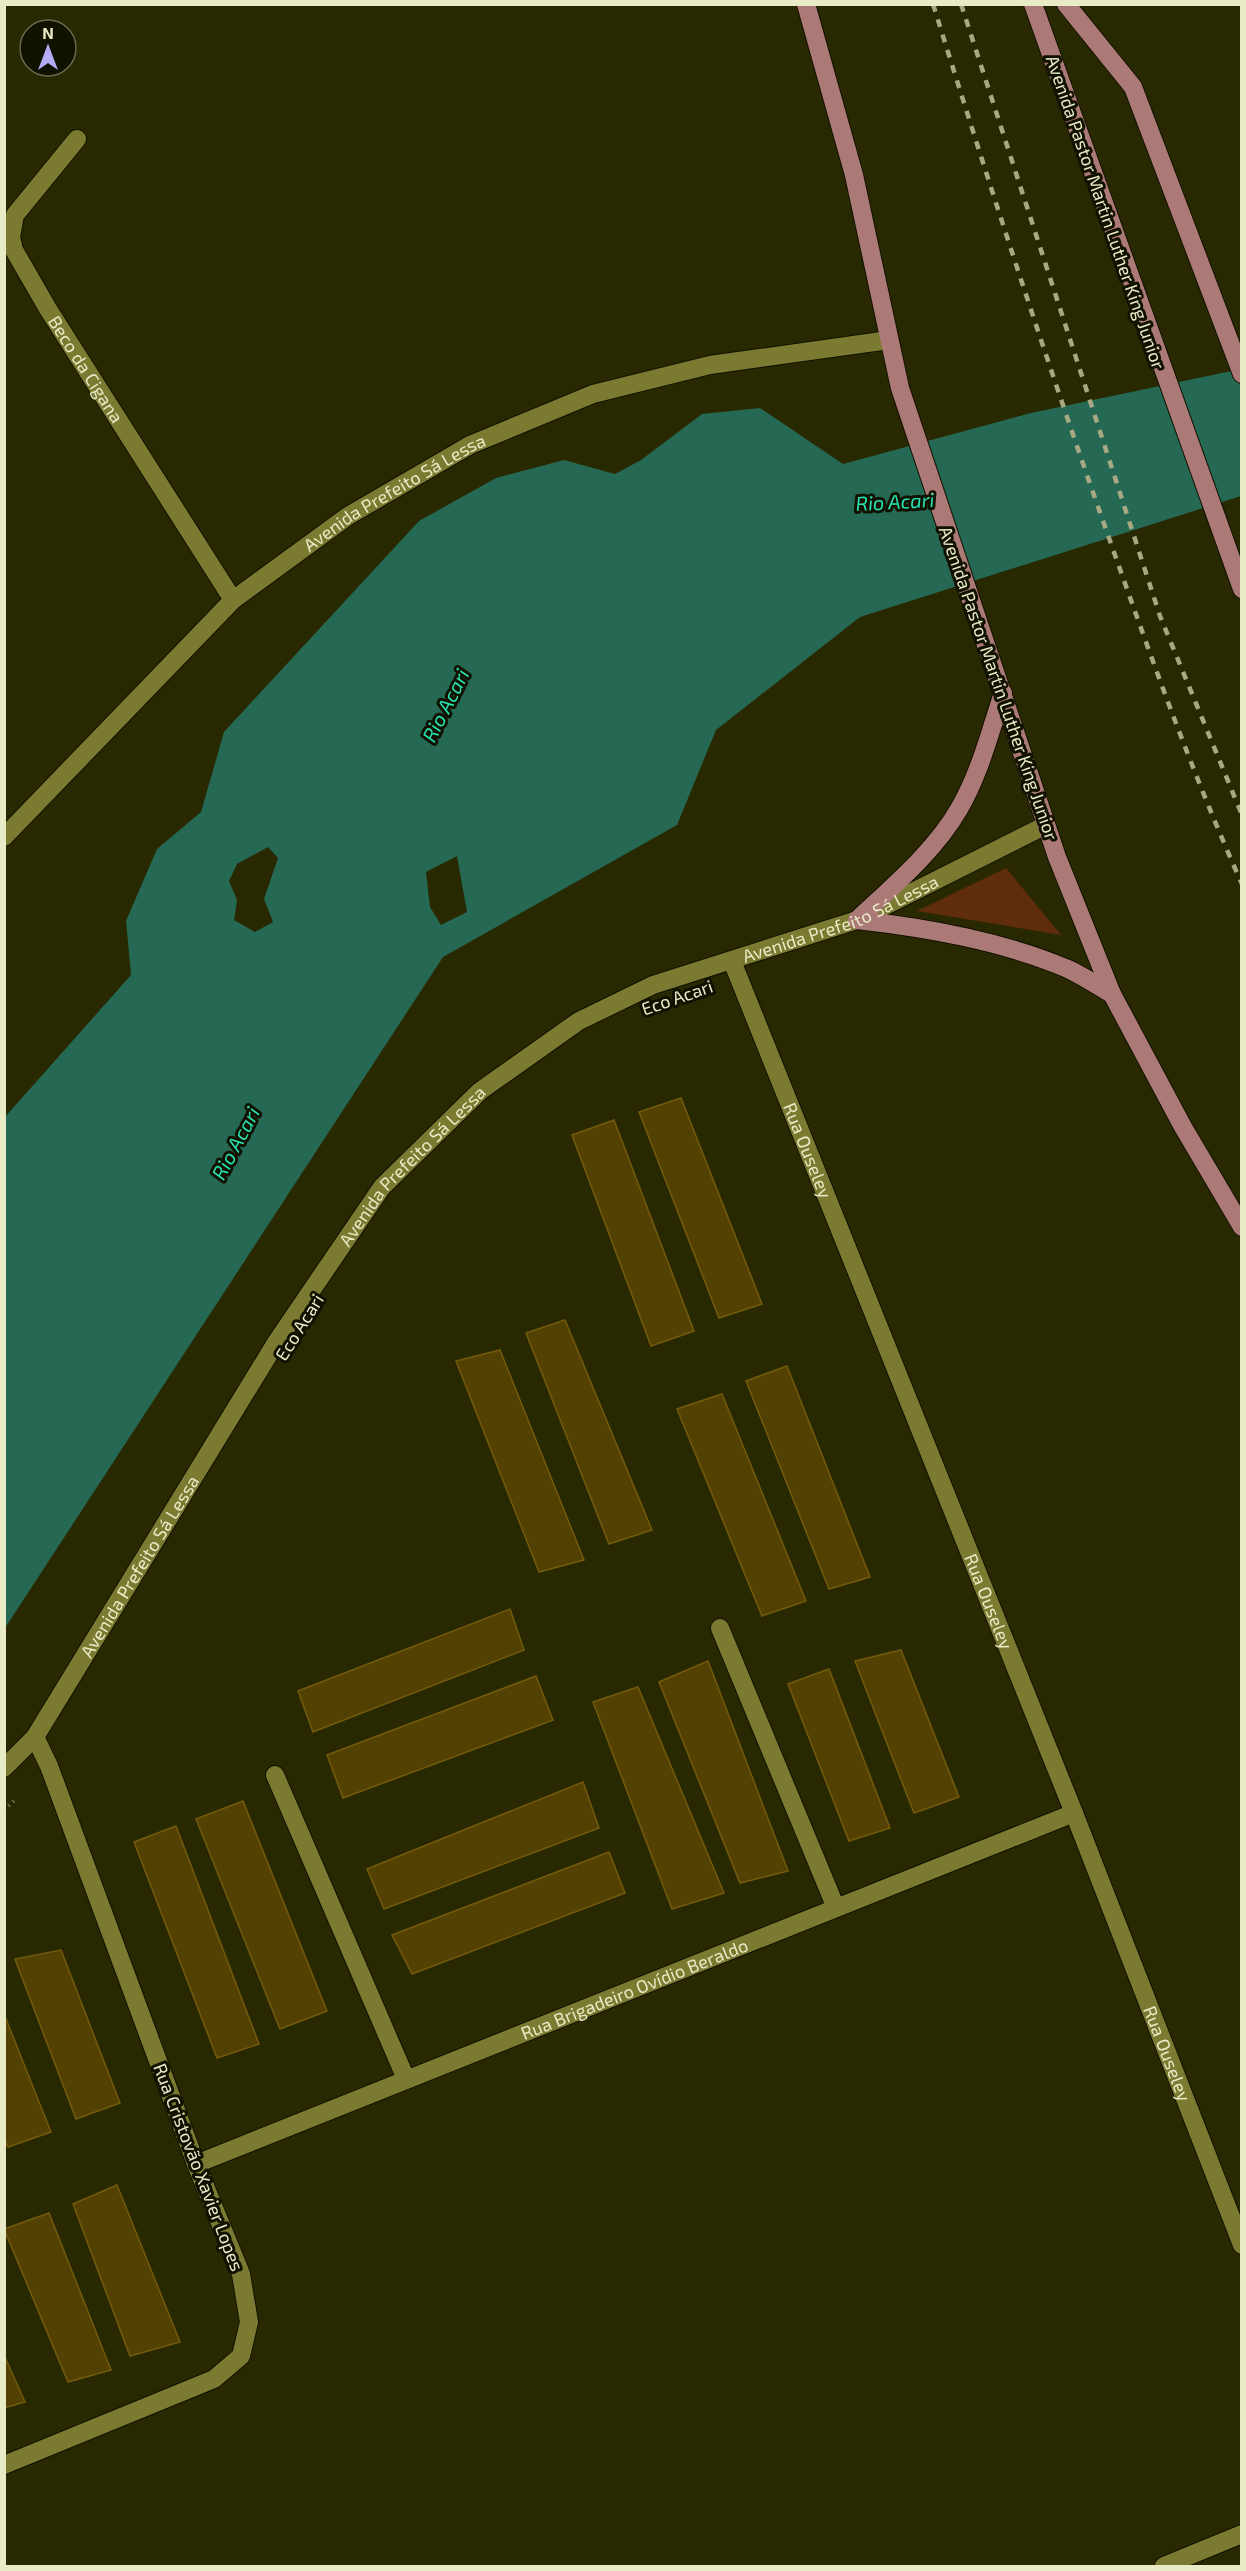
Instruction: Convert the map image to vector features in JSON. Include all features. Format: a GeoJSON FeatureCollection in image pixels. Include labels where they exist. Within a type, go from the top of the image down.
{"type":"FeatureCollection","features":[{"type":"Feature","properties":{"kind":"main road","name":"Avenida Pastor Martin Luther King Junior"},"geometry":{"type":"LineString","coordinates":[[807,4],[854,175],[900,388],[1064,877],[1112,994],[1183,1127],[1242,1227]]}},
{"type":"Feature","properties":{"kind":"main road","name":"Avenida Pastor Martin Luther King Junior"},"geometry":{"type":"LineString","coordinates":[[1033,4],[1239,584]]}},
{"type":"Feature","properties":{"kind":"main road"},"geometry":{"type":"LineString","coordinates":[[1066,4],[1133,87],[1242,374]]}},
{"type":"Feature","properties":{"kind":"main road"},"geometry":{"type":"LineString","coordinates":[[857,920],[932,844],[959,810],[978,770],[1003,693]]}},
{"type":"Feature","properties":{"kind":"main road"},"geometry":{"type":"LineString","coordinates":[[857,920],[901,925],[1003,947],[1069,970],[1112,994]]}},
{"type":"Feature","properties":{"kind":"street","name":"Beco da Cigana"},"geometry":{"type":"LineString","coordinates":[[77,139],[15,215],[11,237],[14,250],[48,309],[233,600]]}},
{"type":"Feature","properties":{"kind":"street","name":"Avenida Prefeito Sá Lessa"},"geometry":{"type":"LineString","coordinates":[[4,837],[233,600],[348,516],[470,445],[593,394],[710,365],[889,340]]}},
{"type":"Feature","properties":{"kind":"street","name":"Avenida Prefeito Sá Lessa"},"geometry":{"type":"LineString","coordinates":[[4,1768],[35,1737],[277,1341],[382,1187],[480,1091],[579,1021],[652,986],[857,920],[1046,825]]}},
{"type":"Feature","properties":{"kind":"street","name":"Rua Ouseley"},"geometry":{"type":"LineString","coordinates":[[732,961],[1074,1813],[1242,2245]]}},
{"type":"Feature","properties":{"kind":"street"},"geometry":{"type":"LineString","coordinates":[[720,1628],[836,1908]]}},
{"type":"Feature","properties":{"kind":"street","name":"Rua Cristovão Xavier Lopes"},"geometry":{"type":"LineString","coordinates":[[4,2465],[214,2379],[241,2356],[249,2322],[241,2274],[196,2164],[49,1766],[35,1737]]}},
{"type":"Feature","properties":{"kind":"street"},"geometry":{"type":"LineString","coordinates":[[275,1775],[406,2079]]}},
{"type":"Feature","properties":{"kind":"street","name":"Rua Brigadeiro Ovídio Beraldo"},"geometry":{"type":"LineString","coordinates":[[196,2164],[1074,1813]]}},
{"type":"Feature","properties":{"kind":"street"},"geometry":{"type":"LineString","coordinates":[[1164,2566],[1242,2534]]}},
{"type":"Feature","properties":{"kind":"path"},"geometry":{"type":"LineString","coordinates":[[4,1810],[49,1766]]}},
{"type":"Feature","properties":{"kind":"shaded area"},"geometry":{"type":"Polygon","coordinates":[[[1006,868],[1061,935],[917,911],[1006,868]]]}},
{"type":"Feature","properties":{"kind":"water","name":"Rio Acari"},"geometry":{"type":"Polygon","coordinates":[[[1241,369],[1241,496],[860,617],[716,730],[677,825],[443,957],[5,1628],[5,1117],[131,975],[126,921],[157,849],[201,812],[224,732],[419,521],[496,478],[564,460],[615,474],[641,460],[702,414],[760,408],[843,464],[1031,413],[1241,369]],[[268,847],[237,864],[229,881],[237,900],[234,920],[255,932],[273,922],[264,899],[278,858],[268,847]],[[457,856],[426,872],[430,907],[441,925],[467,912],[457,856]]]}},
{"type":"Feature","properties":{"kind":"building"},"geometry":{"type":"Polygon","coordinates":[[[681,1098],[762,1304],[719,1318],[639,1112],[681,1098]]]}},
{"type":"Feature","properties":{"kind":"building"},"geometry":{"type":"Polygon","coordinates":[[[614,1120],[694,1331],[651,1346],[572,1135],[614,1120]]]}},
{"type":"Feature","properties":{"kind":"building"},"geometry":{"type":"Polygon","coordinates":[[[565,1320],[652,1530],[609,1544],[526,1333],[565,1320]]]}},
{"type":"Feature","properties":{"kind":"building"},"geometry":{"type":"Polygon","coordinates":[[[500,1350],[584,1560],[539,1572],[456,1361],[500,1350]]]}},
{"type":"Feature","properties":{"kind":"building"},"geometry":{"type":"Polygon","coordinates":[[[787,1366],[870,1577],[829,1589],[746,1381],[787,1366]]]}},
{"type":"Feature","properties":{"kind":"building"},"geometry":{"type":"Polygon","coordinates":[[[722,1394],[806,1601],[762,1616],[677,1409],[722,1394]]]}},
{"type":"Feature","properties":{"kind":"building"},"geometry":{"type":"Polygon","coordinates":[[[510,1609],[524,1650],[313,1732],[298,1691],[510,1609]]]}},
{"type":"Feature","properties":{"kind":"building"},"geometry":{"type":"Polygon","coordinates":[[[901,1650],[959,1797],[914,1813],[855,1661],[901,1650]]]}},
{"type":"Feature","properties":{"kind":"building"},"geometry":{"type":"Polygon","coordinates":[[[708,1661],[788,1871],[740,1883],[659,1682],[708,1661]]]}},
{"type":"Feature","properties":{"kind":"building"},"geometry":{"type":"Polygon","coordinates":[[[829,1669],[890,1828],[849,1841],[788,1684],[829,1669]]]}},
{"type":"Feature","properties":{"kind":"building"},"geometry":{"type":"Polygon","coordinates":[[[536,1676],[553,1720],[343,1798],[327,1755],[536,1676]]]}},
{"type":"Feature","properties":{"kind":"building"},"geometry":{"type":"Polygon","coordinates":[[[638,1687],[724,1893],[672,1909],[593,1702],[638,1687]]]}},
{"type":"Feature","properties":{"kind":"building"},"geometry":{"type":"Polygon","coordinates":[[[583,1782],[599,1828],[384,1909],[367,1869],[583,1782]]]}},
{"type":"Feature","properties":{"kind":"building"},"geometry":{"type":"Polygon","coordinates":[[[243,1801],[327,2011],[280,2029],[196,1819],[243,1801]]]}},
{"type":"Feature","properties":{"kind":"building"},"geometry":{"type":"Polygon","coordinates":[[[176,1826],[259,2044],[217,2058],[134,1842],[176,1826]]]}},
{"type":"Feature","properties":{"kind":"building"},"geometry":{"type":"Polygon","coordinates":[[[609,1852],[625,1893],[412,1974],[392,1935],[609,1852]]]}},
{"type":"Feature","properties":{"kind":"building"},"geometry":{"type":"Polygon","coordinates":[[[61,1950],[120,2103],[76,2119],[15,1959],[61,1950]]]}},
{"type":"Feature","properties":{"kind":"building"},"geometry":{"type":"Polygon","coordinates":[[[4,2014],[51,2132],[8,2147],[4,2139],[4,2014]]]}},
{"type":"Feature","properties":{"kind":"building"},"geometry":{"type":"Polygon","coordinates":[[[117,2185],[180,2342],[130,2356],[73,2204],[117,2185]]]}},
{"type":"Feature","properties":{"kind":"building"},"geometry":{"type":"Polygon","coordinates":[[[49,2213],[111,2370],[68,2382],[4,2229],[49,2213]]]}},
{"type":"Feature","properties":{"kind":"building"},"geometry":{"type":"Polygon","coordinates":[[[4,2355],[25,2402],[4,2408],[4,2355]]]}},
{"type":"Feature","properties":{"kind":"railway"},"geometry":{"type":"LineString","coordinates":[[933,4],[1016,264],[1103,521],[1186,749],[1242,884]]}},
{"type":"Feature","properties":{"kind":"railway"},"geometry":{"type":"LineString","coordinates":[[961,4],[1160,616],[1242,815]]}}]}
